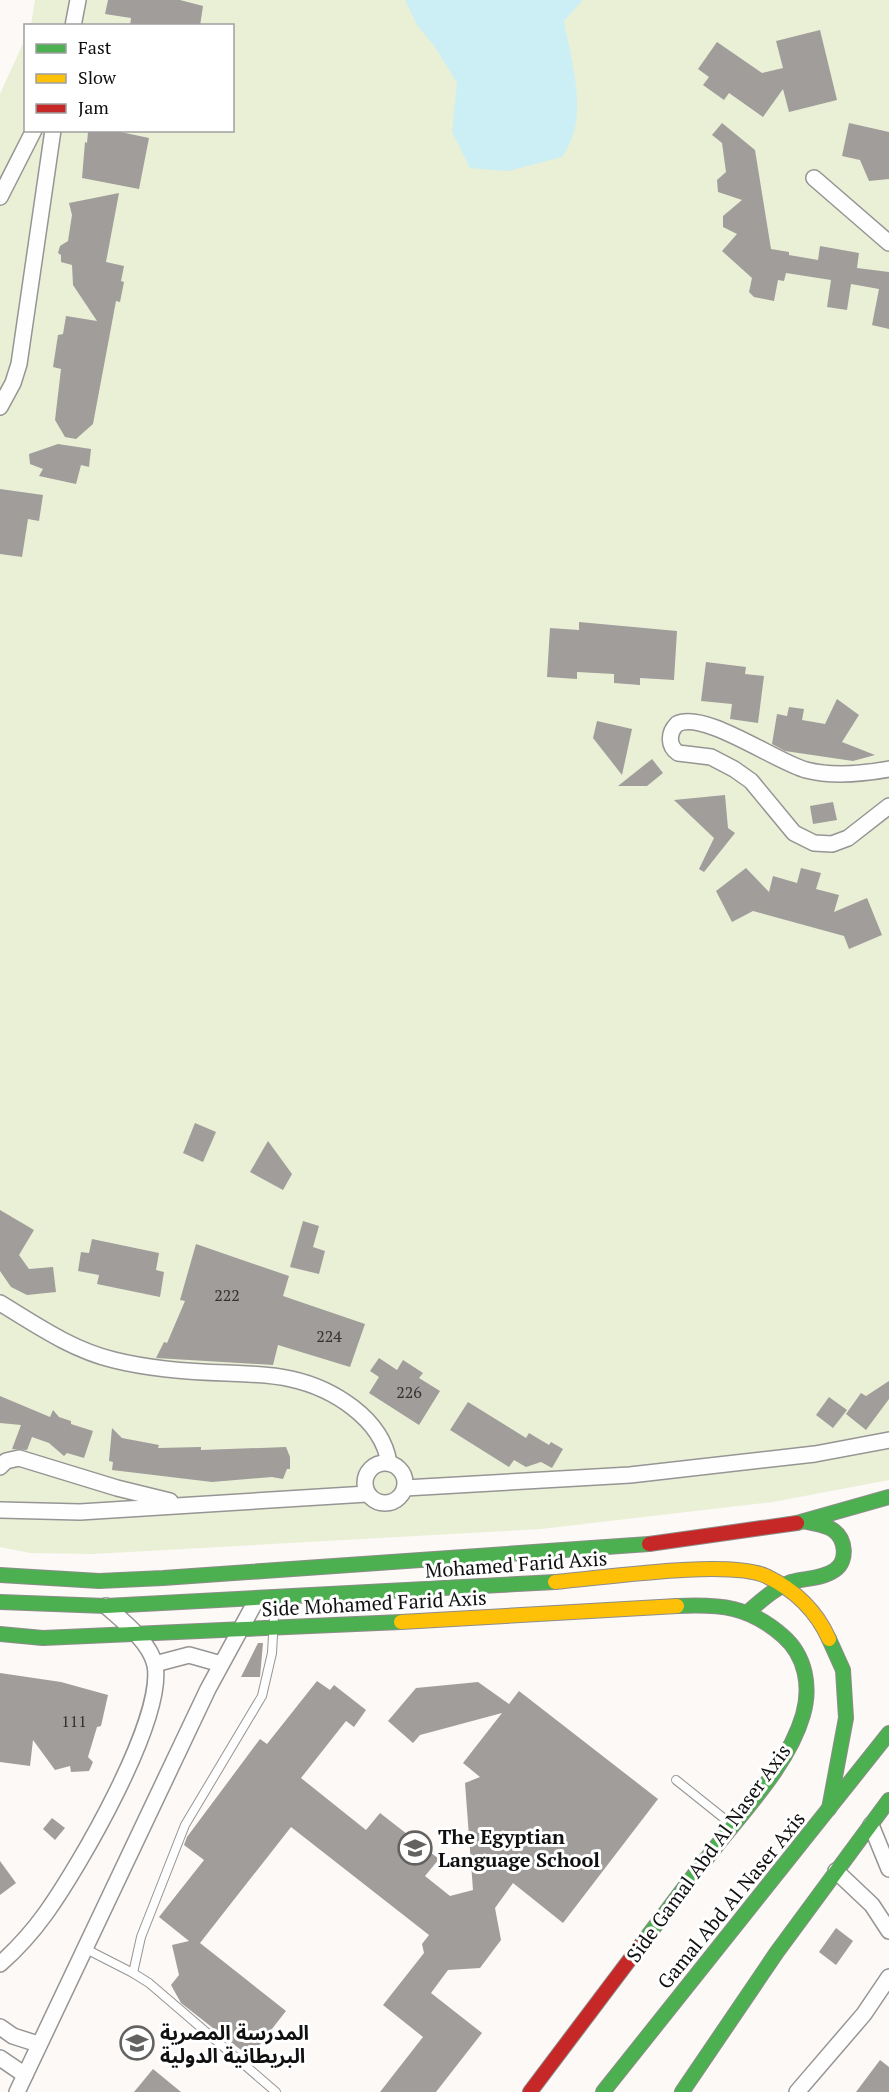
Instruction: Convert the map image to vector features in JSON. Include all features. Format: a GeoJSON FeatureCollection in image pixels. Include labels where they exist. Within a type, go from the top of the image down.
{"type":"FeatureCollection","features":[{"type":"Feature","properties":{"kind":"main road","name":"Mohamed Farid Axis"},"geometry":{"type":"LineString","coordinates":[[0,1575],[99,1581],[651,1544],[807,1522],[889,1497]]}},
{"type":"Feature","properties":{"kind":"main road"},"geometry":{"type":"LineString","coordinates":[[748,1611],[783,1586],[803,1579],[829,1575],[842,1560],[844,1546],[838,1533],[832,1528],[807,1522]]}},
{"type":"Feature","properties":{"kind":"main road","name":"Mohamed Farid Axis"},"geometry":{"type":"LineString","coordinates":[[0,1602],[106,1606],[533,1584],[716,1569],[748,1572],[783,1586],[806,1602],[821,1621],[843,1670],[846,1718],[829,1809]]}},
{"type":"Feature","properties":{"kind":"main road","name":"Side Mohamed Farid Axis"},"geometry":{"type":"LineString","coordinates":[[0,1634],[43,1638],[274,1629],[712,1604],[748,1611]]}},
{"type":"Feature","properties":{"kind":"main road","name":"Side Gamal Abd Al Naser Axis"},"geometry":{"type":"LineString","coordinates":[[530,2092],[732,1824],[787,1748],[803,1716],[808,1683],[800,1656],[774,1626],[748,1611]]}},
{"type":"Feature","properties":{"kind":"main road","name":"Gamal Abd Al Naser Axis"},"geometry":{"type":"LineString","coordinates":[[603,2092],[889,1733]]}},
{"type":"Feature","properties":{"kind":"main road"},"geometry":{"type":"LineString","coordinates":[[682,2092],[836,1871],[889,1800]]}},
{"type":"Feature","properties":{"kind":"street"},"geometry":{"type":"LineString","coordinates":[[73,24],[78,0]]}},
{"type":"Feature","properties":{"kind":"street"},"geometry":{"type":"LineString","coordinates":[[0,197],[33,132]]}},
{"type":"Feature","properties":{"kind":"street"},"geometry":{"type":"LineString","coordinates":[[0,407],[13,383],[19,364],[52,132]]}},
{"type":"Feature","properties":{"kind":"street"},"geometry":{"type":"LineString","coordinates":[[814,178],[889,243]]}},
{"type":"Feature","properties":{"kind":"street"},"geometry":{"type":"LineString","coordinates":[[889,769],[840,774],[804,770],[722,731],[691,722],[677,724],[671,737],[672,746],[678,753],[711,757],[751,781],[794,833],[814,843],[832,844],[848,838],[889,806]]}},
{"type":"Feature","properties":{"kind":"street"},"geometry":{"type":"LineString","coordinates":[[0,1303],[65,1342],[111,1360],[173,1369],[289,1378],[310,1384],[359,1412],[380,1436],[389,1463]]}},
{"type":"Feature","properties":{"kind":"street"},"geometry":{"type":"LineString","coordinates":[[405,1488],[630,1475],[815,1454],[889,1440]]}},
{"type":"Feature","properties":{"kind":"street"},"geometry":{"type":"LineString","coordinates":[[0,1467],[6,1461],[19,1458],[117,1488],[188,1504]]}},
{"type":"Feature","properties":{"kind":"street"},"geometry":{"type":"LineString","coordinates":[[381,1463],[389,1463],[402,1472],[405,1488],[402,1495],[388,1504],[373,1500],[367,1494],[364,1486],[368,1471],[381,1463]]}},
{"type":"Feature","properties":{"kind":"street"},"geometry":{"type":"LineString","coordinates":[[0,1510],[80,1512],[367,1494]]}},
{"type":"Feature","properties":{"kind":"street"},"geometry":{"type":"LineString","coordinates":[[17,2092],[221,1664],[257,1599]]}},
{"type":"Feature","properties":{"kind":"street"},"geometry":{"type":"LineString","coordinates":[[0,1964],[44,1916],[63,1888],[101,1820],[144,1732],[153,1703],[155,1664],[135,1633],[106,1606]]}},
{"type":"Feature","properties":{"kind":"street"},"geometry":{"type":"LineString","coordinates":[[155,1664],[189,1655],[221,1664]]}},
{"type":"Feature","properties":{"kind":"street"},"geometry":{"type":"LineString","coordinates":[[870,1825],[889,1869]]}},
{"type":"Feature","properties":{"kind":"street"},"geometry":{"type":"LineString","coordinates":[[836,1871],[872,1905],[889,1931]]}},
{"type":"Feature","properties":{"kind":"street"},"geometry":{"type":"LineString","coordinates":[[797,2092],[864,2014],[889,1977]]}},
{"type":"Feature","properties":{"kind":"street"},"geometry":{"type":"LineString","coordinates":[[0,2027],[14,2036],[38,2044]]}},
{"type":"Feature","properties":{"kind":"street"},"geometry":{"type":"LineString","coordinates":[[0,2058],[25,2075]]}},
{"type":"Feature","properties":{"kind":"lane"},"geometry":{"type":"LineString","coordinates":[[133,1973],[141,1937],[185,1825],[262,1696],[270,1666],[275,1598]]}},
{"type":"Feature","properties":{"kind":"lane"},"geometry":{"type":"LineString","coordinates":[[676,1780],[732,1824]]}},
{"type":"Feature","properties":{"kind":"lane"},"geometry":{"type":"LineString","coordinates":[[84,1948],[149,1983],[276,2092]]}},
{"type":"Feature","properties":{"kind":"green space"},"geometry":{"type":"Polygon","coordinates":[[[35,0],[889,0],[889,1480],[773,1502],[541,1529],[93,1554],[30,1553],[0,1547],[0,94],[24,41],[24,132],[234,132],[234,24],[31,24],[35,0]]]}},
{"type":"Feature","properties":{"kind":"water"},"geometry":{"type":"Polygon","coordinates":[[[405,0],[583,0],[564,21],[574,73],[577,108],[570,142],[562,157],[508,171],[470,168],[452,132],[457,83],[435,47],[417,25],[405,0]]]}},
{"type":"Feature","properties":{"kind":"building"},"geometry":{"type":"Polygon","coordinates":[[[108,0],[180,0],[203,6],[200,24],[130,24],[131,18],[105,14],[108,0]]]}},
{"type":"Feature","properties":{"kind":"building"},"geometry":{"type":"Polygon","coordinates":[[[820,30],[837,100],[789,112],[783,89],[763,117],[729,93],[724,100],[703,85],[709,77],[698,69],[717,42],[762,73],[783,68],[776,41],[820,30]]]}},
{"type":"Feature","properties":{"kind":"building"},"geometry":{"type":"Polygon","coordinates":[[[722,123],[755,150],[771,249],[818,260],[820,246],[859,253],[857,268],[889,272],[889,329],[872,325],[879,289],[851,284],[847,310],[827,307],[831,280],[786,273],[784,281],[778,280],[774,301],[754,297],[749,292],[752,278],[722,251],[737,234],[723,227],[723,216],[742,200],[718,192],[717,180],[726,172],[722,143],[712,135],[722,123]]]}},
{"type":"Feature","properties":{"kind":"building"},"geometry":{"type":"Polygon","coordinates":[[[849,123],[889,132],[889,179],[869,181],[860,160],[842,156],[849,123]]]}},
{"type":"Feature","properties":{"kind":"building"},"geometry":{"type":"Polygon","coordinates":[[[88,132],[120,132],[149,138],[139,189],[82,178],[85,142],[87,143],[88,132]]]}},
{"type":"Feature","properties":{"kind":"building"},"geometry":{"type":"Polygon","coordinates":[[[119,193],[106,262],[124,266],[121,281],[124,282],[120,302],[116,301],[93,424],[76,439],[65,437],[55,420],[61,369],[53,367],[58,335],[63,334],[66,316],[97,321],[73,285],[72,265],[61,262],[61,255],[58,253],[60,246],[68,241],[72,215],[69,203],[119,193]]]}},
{"type":"Feature","properties":{"kind":"building"},"geometry":{"type":"Polygon","coordinates":[[[58,444],[91,449],[89,467],[81,465],[76,484],[39,476],[43,469],[30,464],[29,454],[58,444]]]}},
{"type":"Feature","properties":{"kind":"building"},"geometry":{"type":"Polygon","coordinates":[[[0,489],[43,495],[39,521],[28,519],[22,557],[0,554],[0,489]]]}},
{"type":"Feature","properties":{"kind":"building"},"geometry":{"type":"Polygon","coordinates":[[[579,622],[677,631],[674,680],[640,678],[640,685],[614,683],[614,674],[577,672],[577,679],[547,677],[550,628],[579,630],[579,622]]]}},
{"type":"Feature","properties":{"kind":"building"},"geometry":{"type":"Polygon","coordinates":[[[706,662],[746,667],[745,674],[764,676],[758,723],[730,719],[732,704],[701,701],[706,662]]]}},
{"type":"Feature","properties":{"kind":"building"},"geometry":{"type":"Polygon","coordinates":[[[837,699],[859,715],[842,742],[875,755],[853,761],[785,751],[772,744],[777,714],[787,716],[789,707],[804,709],[802,720],[825,724],[837,699]]]}},
{"type":"Feature","properties":{"kind":"building"},"geometry":{"type":"Polygon","coordinates":[[[597,721],[632,729],[622,775],[593,738],[597,721]]]}},
{"type":"Feature","properties":{"kind":"building"},"geometry":{"type":"Polygon","coordinates":[[[652,759],[663,773],[647,786],[618,786],[652,759]]]}},
{"type":"Feature","properties":{"kind":"building"},"geometry":{"type":"Polygon","coordinates":[[[725,795],[728,828],[735,833],[704,872],[699,869],[714,838],[674,800],[725,795]]]}},
{"type":"Feature","properties":{"kind":"building"},"geometry":{"type":"Polygon","coordinates":[[[833,802],[837,820],[813,824],[810,806],[833,802]]]}},
{"type":"Feature","properties":{"kind":"building"},"geometry":{"type":"Polygon","coordinates":[[[746,868],[769,892],[773,876],[797,883],[801,868],[821,873],[816,889],[839,895],[834,912],[867,898],[882,935],[849,949],[844,936],[753,911],[732,922],[716,891],[746,868]]]}},
{"type":"Feature","properties":{"kind":"building"},"geometry":{"type":"Polygon","coordinates":[[[195,1123],[216,1132],[203,1162],[183,1153],[195,1123]]]}},
{"type":"Feature","properties":{"kind":"building"},"geometry":{"type":"Polygon","coordinates":[[[268,1141],[292,1174],[283,1190],[250,1172],[268,1141]]]}},
{"type":"Feature","properties":{"kind":"building"},"geometry":{"type":"Polygon","coordinates":[[[0,1210],[34,1230],[19,1255],[29,1269],[53,1267],[56,1292],[27,1295],[11,1287],[0,1271],[0,1210]]]}},
{"type":"Feature","properties":{"kind":"building"},"geometry":{"type":"Polygon","coordinates":[[[303,1221],[319,1226],[313,1247],[325,1251],[319,1274],[290,1267],[303,1221]]]}},
{"type":"Feature","properties":{"kind":"building"},"geometry":{"type":"Polygon","coordinates":[[[92,1239],[159,1253],[156,1270],[164,1272],[160,1297],[97,1284],[99,1275],[78,1271],[81,1252],[89,1253],[92,1239]]]}},
{"type":"Feature","properties":{"kind":"building"},"geometry":{"type":"Polygon","coordinates":[[[196,1244],[289,1276],[283,1296],[365,1324],[350,1367],[278,1345],[273,1365],[156,1358],[164,1342],[167,1343],[185,1301],[180,1300],[196,1244]]]}},
{"type":"Feature","properties":{"kind":"building"},"geometry":{"type":"Polygon","coordinates":[[[379,1358],[397,1370],[403,1360],[423,1373],[419,1378],[440,1391],[419,1425],[369,1393],[379,1377],[370,1371],[379,1358]]]}},
{"type":"Feature","properties":{"kind":"building"},"geometry":{"type":"Polygon","coordinates":[[[889,1381],[889,1399],[866,1430],[846,1414],[861,1393],[866,1396],[889,1381]]]}},
{"type":"Feature","properties":{"kind":"building"},"geometry":{"type":"Polygon","coordinates":[[[0,1396],[50,1417],[53,1410],[59,1417],[71,1421],[71,1424],[93,1431],[84,1458],[67,1453],[64,1456],[49,1443],[32,1437],[27,1450],[12,1449],[21,1425],[0,1423],[0,1396]]]}},
{"type":"Feature","properties":{"kind":"building"},"geometry":{"type":"Polygon","coordinates":[[[829,1397],[847,1410],[833,1428],[816,1415],[829,1397]]]}},
{"type":"Feature","properties":{"kind":"building"},"geometry":{"type":"Polygon","coordinates":[[[468,1402],[526,1438],[529,1433],[549,1445],[551,1442],[563,1449],[552,1468],[541,1462],[526,1467],[514,1460],[509,1467],[450,1430],[468,1402]]]}},
{"type":"Feature","properties":{"kind":"building"},"geometry":{"type":"Polygon","coordinates":[[[112,1428],[122,1438],[159,1445],[158,1448],[201,1447],[201,1450],[286,1447],[290,1457],[290,1469],[287,1469],[283,1479],[272,1477],[212,1482],[112,1470],[113,1462],[109,1461],[112,1428]]]}},
{"type":"Feature","properties":{"kind":"building"},"geometry":{"type":"Polygon","coordinates":[[[258,1643],[263,1643],[260,1677],[241,1677],[258,1643]]]}},
{"type":"Feature","properties":{"kind":"building"},"geometry":{"type":"Polygon","coordinates":[[[0,1673],[61,1682],[108,1695],[101,1726],[97,1727],[88,1757],[93,1762],[89,1771],[71,1772],[70,1766],[55,1770],[33,1740],[30,1766],[0,1762],[0,1673]]]}},
{"type":"Feature","properties":{"kind":"building"},"geometry":{"type":"Polygon","coordinates":[[[317,1681],[330,1690],[334,1685],[366,1710],[354,1727],[346,1721],[301,1778],[366,1830],[380,1813],[439,1859],[425,1876],[450,1896],[473,1890],[465,1783],[480,1777],[463,1763],[502,1713],[420,1735],[413,1743],[388,1721],[416,1688],[478,1682],[509,1704],[519,1691],[658,1799],[563,1923],[513,1883],[495,1908],[501,1940],[480,1968],[448,1970],[431,1993],[482,2033],[436,2092],[380,2092],[423,2037],[383,2005],[424,1953],[422,1944],[429,1935],[291,1827],[200,1943],[286,2011],[250,2057],[181,2003],[171,1985],[179,1975],[172,1945],[189,1941],[159,1917],[204,1860],[184,1845],[187,1837],[260,1739],[267,1744],[317,1681]]]}},
{"type":"Feature","properties":{"kind":"building"},"geometry":{"type":"Polygon","coordinates":[[[52,1818],[65,1828],[55,1840],[43,1829],[52,1818]]]}},
{"type":"Feature","properties":{"kind":"building"},"geometry":{"type":"Polygon","coordinates":[[[0,1861],[16,1883],[0,1895],[0,1861]]]}},
{"type":"Feature","properties":{"kind":"building"},"geometry":{"type":"Polygon","coordinates":[[[836,1928],[853,1941],[836,1965],[819,1952],[836,1928]]]}},
{"type":"Feature","properties":{"kind":"building"},"geometry":{"type":"Polygon","coordinates":[[[880,2060],[889,2067],[889,2092],[856,2092],[880,2060]]]}},
{"type":"Feature","properties":{"kind":"building"},"geometry":{"type":"Polygon","coordinates":[[[153,2069],[181,2092],[134,2092],[153,2069]]]}},
{"type":"Feature","properties":{"kind":"traffic: fast"},"geometry":{"type":"LineString","coordinates":[[797,1523],[889,1497]]}},
{"type":"Feature","properties":{"kind":"traffic: fast"},"geometry":{"type":"LineString","coordinates":[[749,1611],[785,1585],[825,1575],[839,1566],[844,1556],[841,1539],[833,1530],[807,1522]]}},
{"type":"Feature","properties":{"kind":"traffic: fast"},"geometry":{"type":"LineString","coordinates":[[0,1575],[99,1581],[163,1578],[649,1544]]}},
{"type":"Feature","properties":{"kind":"traffic: fast"},"geometry":{"type":"LineString","coordinates":[[0,1602],[106,1606],[555,1582]]}},
{"type":"Feature","properties":{"kind":"traffic: fast"},"geometry":{"type":"LineString","coordinates":[[640,1946],[778,1767],[797,1733],[805,1704],[806,1683],[802,1662],[791,1644],[770,1626],[758,1618],[733,1609],[677,1606]]}},
{"type":"Feature","properties":{"kind":"traffic: fast"},"geometry":{"type":"LineString","coordinates":[[0,1634],[43,1638],[401,1622]]}},
{"type":"Feature","properties":{"kind":"traffic: fast"},"geometry":{"type":"LineString","coordinates":[[829,1639],[843,1670],[846,1718],[829,1809]]}},
{"type":"Feature","properties":{"kind":"traffic: fast"},"geometry":{"type":"LineString","coordinates":[[603,2092],[889,1733]]}},
{"type":"Feature","properties":{"kind":"traffic: fast"},"geometry":{"type":"LineString","coordinates":[[682,2092],[777,1952],[889,1800]]}},
{"type":"Feature","properties":{"kind":"traffic: slow"},"geometry":{"type":"LineString","coordinates":[[555,1582],[694,1569],[748,1571],[766,1576],[795,1594],[818,1619],[829,1639]]}},
{"type":"Feature","properties":{"kind":"traffic: slow"},"geometry":{"type":"LineString","coordinates":[[401,1622],[677,1606]]}},
{"type":"Feature","properties":{"kind":"traffic: jam"},"geometry":{"type":"LineString","coordinates":[[649,1544],[797,1523]]}},
{"type":"Feature","properties":{"kind":"traffic: jam"},"geometry":{"type":"LineString","coordinates":[[530,2092],[640,1946]]}},
{"type":"Feature","properties":{"kind":"place","name":"The Egyptian Language School"},"geometry":{"type":"Point","coordinates":[415,1848]}},
{"type":"Feature","properties":{"kind":"place","name":"المدرسة المصرية البريطانية الدولية"},"geometry":{"type":"Point","coordinates":[137,2043]}}]}
